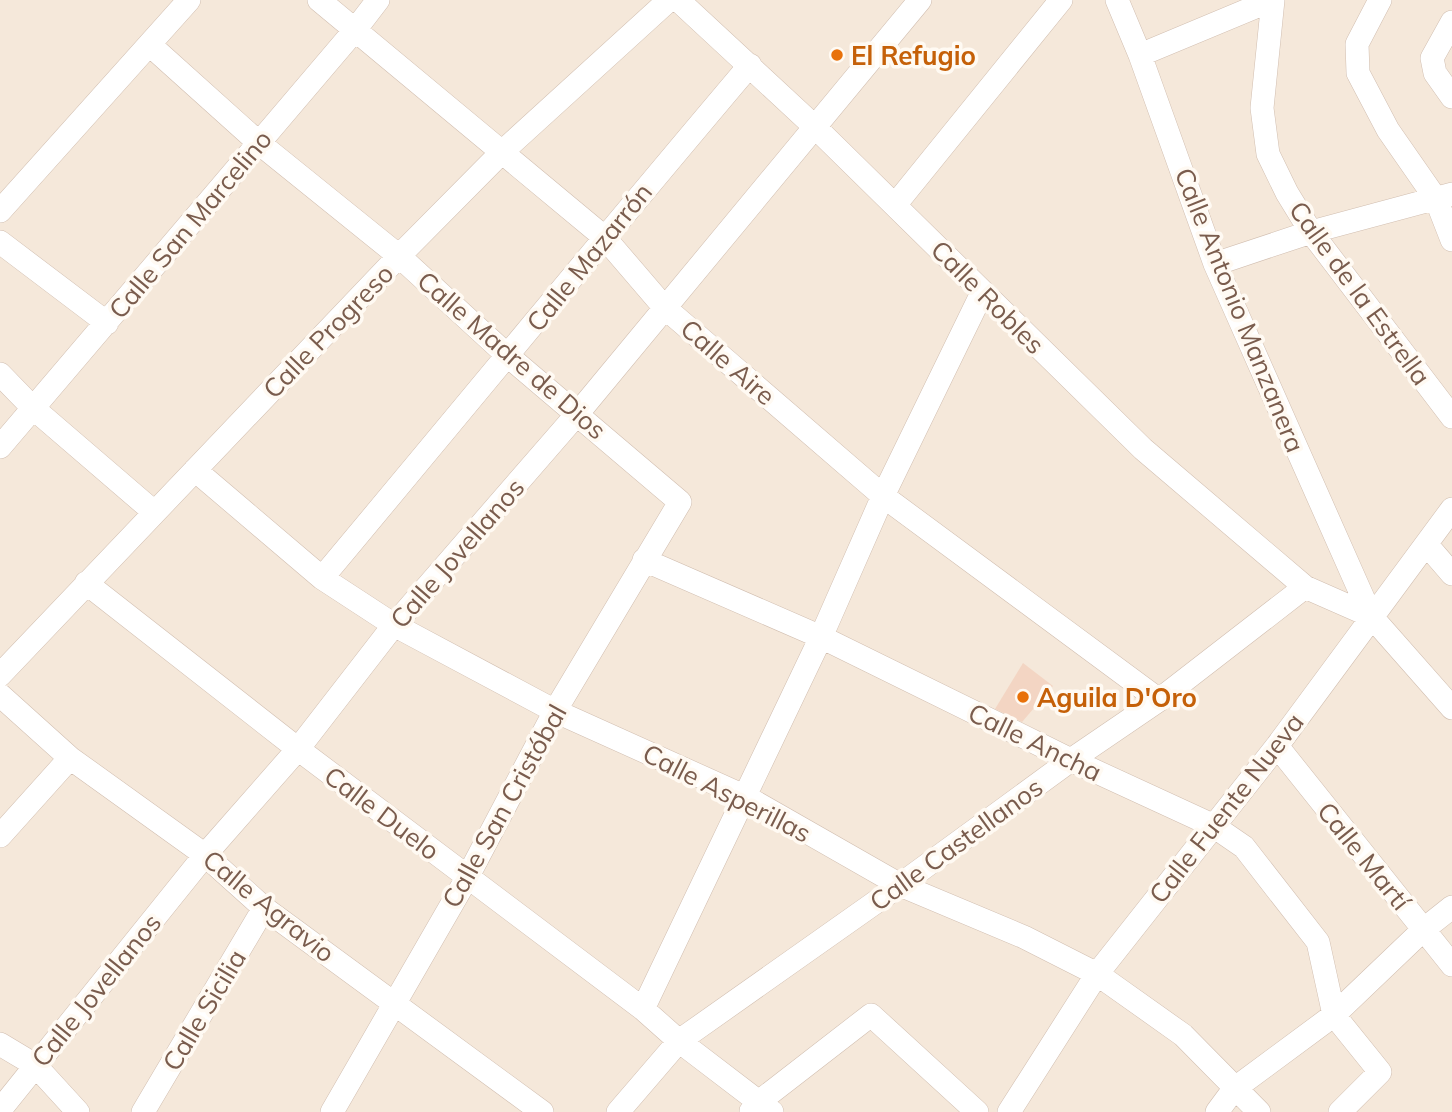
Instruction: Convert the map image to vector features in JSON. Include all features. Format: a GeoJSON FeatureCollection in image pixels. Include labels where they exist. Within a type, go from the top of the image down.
{"type":"FeatureCollection","features":[{"type":"Feature","properties":{"kind":"street"},"geometry":{"type":"LineString","coordinates":[[0,211],[189,0]]}},
{"type":"Feature","properties":{"kind":"street","name":"Calle Aire"},"geometry":{"type":"LineString","coordinates":[[319,0],[604,237],[664,307],[883,496],[1159,700]]}},
{"type":"Feature","properties":{"kind":"street","name":"Calle San Marcelino"},"geometry":{"type":"LineString","coordinates":[[0,447],[378,0]]}},
{"type":"Feature","properties":{"kind":"street","name":"Calle Progreso"},"geometry":{"type":"LineString","coordinates":[[0,675],[399,256],[502,152],[669,0]]}},
{"type":"Feature","properties":{"kind":"street","name":"Calle Robles"},"geometry":{"type":"LineString","coordinates":[[678,0],[815,127],[1143,449],[1305,587],[1371,617]]}},
{"type":"Feature","properties":{"kind":"street","name":"Calle Jovellanos"},"geometry":{"type":"LineString","coordinates":[[0,1110],[205,855],[298,749],[394,625],[578,413],[920,0]]}},
{"type":"Feature","properties":{"kind":"street"},"geometry":{"type":"LineString","coordinates":[[895,205],[1061,0]]}},
{"type":"Feature","properties":{"kind":"street","name":"Calle Antonio Manzanera"},"geometry":{"type":"LineString","coordinates":[[1117,0],[1140,55],[1215,264],[1371,617]]}},
{"type":"Feature","properties":{"kind":"street"},"geometry":{"type":"LineString","coordinates":[[1140,55],[1273,0]]}},
{"type":"Feature","properties":{"kind":"street","name":"Calle de la Estrella"},"geometry":{"type":"LineString","coordinates":[[1273,0],[1262,108],[1268,154],[1287,194],[1311,232],[1452,417]]}},
{"type":"Feature","properties":{"kind":"street"},"geometry":{"type":"LineString","coordinates":[[1380,0],[1357,44],[1358,74],[1388,130],[1444,197],[1452,240]]}},
{"type":"Feature","properties":{"kind":"street"},"geometry":{"type":"LineString","coordinates":[[1452,22],[1432,58],[1436,73],[1452,97]]}},
{"type":"Feature","properties":{"kind":"street","name":"Calle Madre de Dios"},"geometry":{"type":"LineString","coordinates":[[150,45],[259,143],[399,256],[508,356],[680,502]]}},
{"type":"Feature","properties":{"kind":"street","name":"Calle Mazarrón"},"geometry":{"type":"LineString","coordinates":[[322,578],[750,65]]}},
{"type":"Feature","properties":{"kind":"street"},"geometry":{"type":"LineString","coordinates":[[1215,264],[1311,232],[1444,197]]}},
{"type":"Feature","properties":{"kind":"street"},"geometry":{"type":"LineString","coordinates":[[0,242],[107,323]]}},
{"type":"Feature","properties":{"kind":"street"},"geometry":{"type":"LineString","coordinates":[[643,1009],[821,637],[883,496],[982,293]]}},
{"type":"Feature","properties":{"kind":"street"},"geometry":{"type":"LineString","coordinates":[[0,374],[33,408],[154,512]]}},
{"type":"Feature","properties":{"kind":"street","name":"Calle Asperillas"},"geometry":{"type":"LineString","coordinates":[[195,470],[322,578],[394,625],[555,711],[746,797],[900,885],[1024,937],[1097,974],[1183,1035],[1259,1112]]}},
{"type":"Feature","properties":{"kind":"street","name":"Calle San Cristóbal"},"geometry":{"type":"LineString","coordinates":[[332,1112],[467,877],[555,711],[680,502]]}},
{"type":"Feature","properties":{"kind":"street","name":"Calle Fuente Nueva"},"geometry":{"type":"LineString","coordinates":[[1009,1112],[1097,974],[1277,746],[1452,509]]}},
{"type":"Feature","properties":{"kind":"street"},"geometry":{"type":"LineString","coordinates":[[1427,545],[1452,574]]}},
{"type":"Feature","properties":{"kind":"street","name":"Calle Ancha"},"geometry":{"type":"LineString","coordinates":[[644,560],[821,637],[1071,760],[1212,825],[1244,847],[1318,942],[1334,1015]]}},
{"type":"Feature","properties":{"kind":"street","name":"Calle Duelo"},"geometry":{"type":"LineString","coordinates":[[86,583],[298,749],[643,1009],[760,1108]]}},
{"type":"Feature","properties":{"kind":"street","name":"Calle Castellanos"},"geometry":{"type":"LineString","coordinates":[[618,1112],[679,1041],[1159,700],[1305,587]]}},
{"type":"Feature","properties":{"kind":"street"},"geometry":{"type":"LineString","coordinates":[[1371,617],[1452,708]]}},
{"type":"Feature","properties":{"kind":"street","name":"Calle Agravio"},"geometry":{"type":"LineString","coordinates":[[0,695],[70,758],[205,855],[264,908],[542,1112]]}},
{"type":"Feature","properties":{"kind":"street","name":"Calle Martí"},"geometry":{"type":"LineString","coordinates":[[1277,746],[1452,965]]}},
{"type":"Feature","properties":{"kind":"street"},"geometry":{"type":"LineString","coordinates":[[0,836],[70,758]]}},
{"type":"Feature","properties":{"kind":"street"},"geometry":{"type":"LineString","coordinates":[[1217,1112],[1234,1089],[1334,1015],[1423,930],[1452,907]]}},
{"type":"Feature","properties":{"kind":"street","name":"Calle Sicilia"},"geometry":{"type":"LineString","coordinates":[[143,1112],[264,908]]}},
{"type":"Feature","properties":{"kind":"street"},"geometry":{"type":"LineString","coordinates":[[760,1108],[871,1015],[977,1112]]}},
{"type":"Feature","properties":{"kind":"street"},"geometry":{"type":"LineString","coordinates":[[1334,1015],[1380,1072],[1340,1112]]}},
{"type":"Feature","properties":{"kind":"street"},"geometry":{"type":"LineString","coordinates":[[1,1045],[34,1065],[78,1112]]}},
{"type":"Feature","properties":{"kind":"shaded area"},"geometry":{"type":"Polygon","coordinates":[[[0,0],[1452,0],[1452,1112],[0,1112],[0,0]]]}},
{"type":"Feature","properties":{"kind":"building","name":"Aguila D'Oro"},"geometry":{"type":"Polygon","coordinates":[[[1023,663],[1053,686],[1022,722],[995,709],[1023,663]]]}},
{"type":"Feature","properties":{"kind":"place","name":"El Refugio"},"geometry":{"type":"Point","coordinates":[837,55]}},
{"type":"Feature","properties":{"kind":"place","name":"Aguila D'Oro"},"geometry":{"type":"Point","coordinates":[1023,697]}}]}
